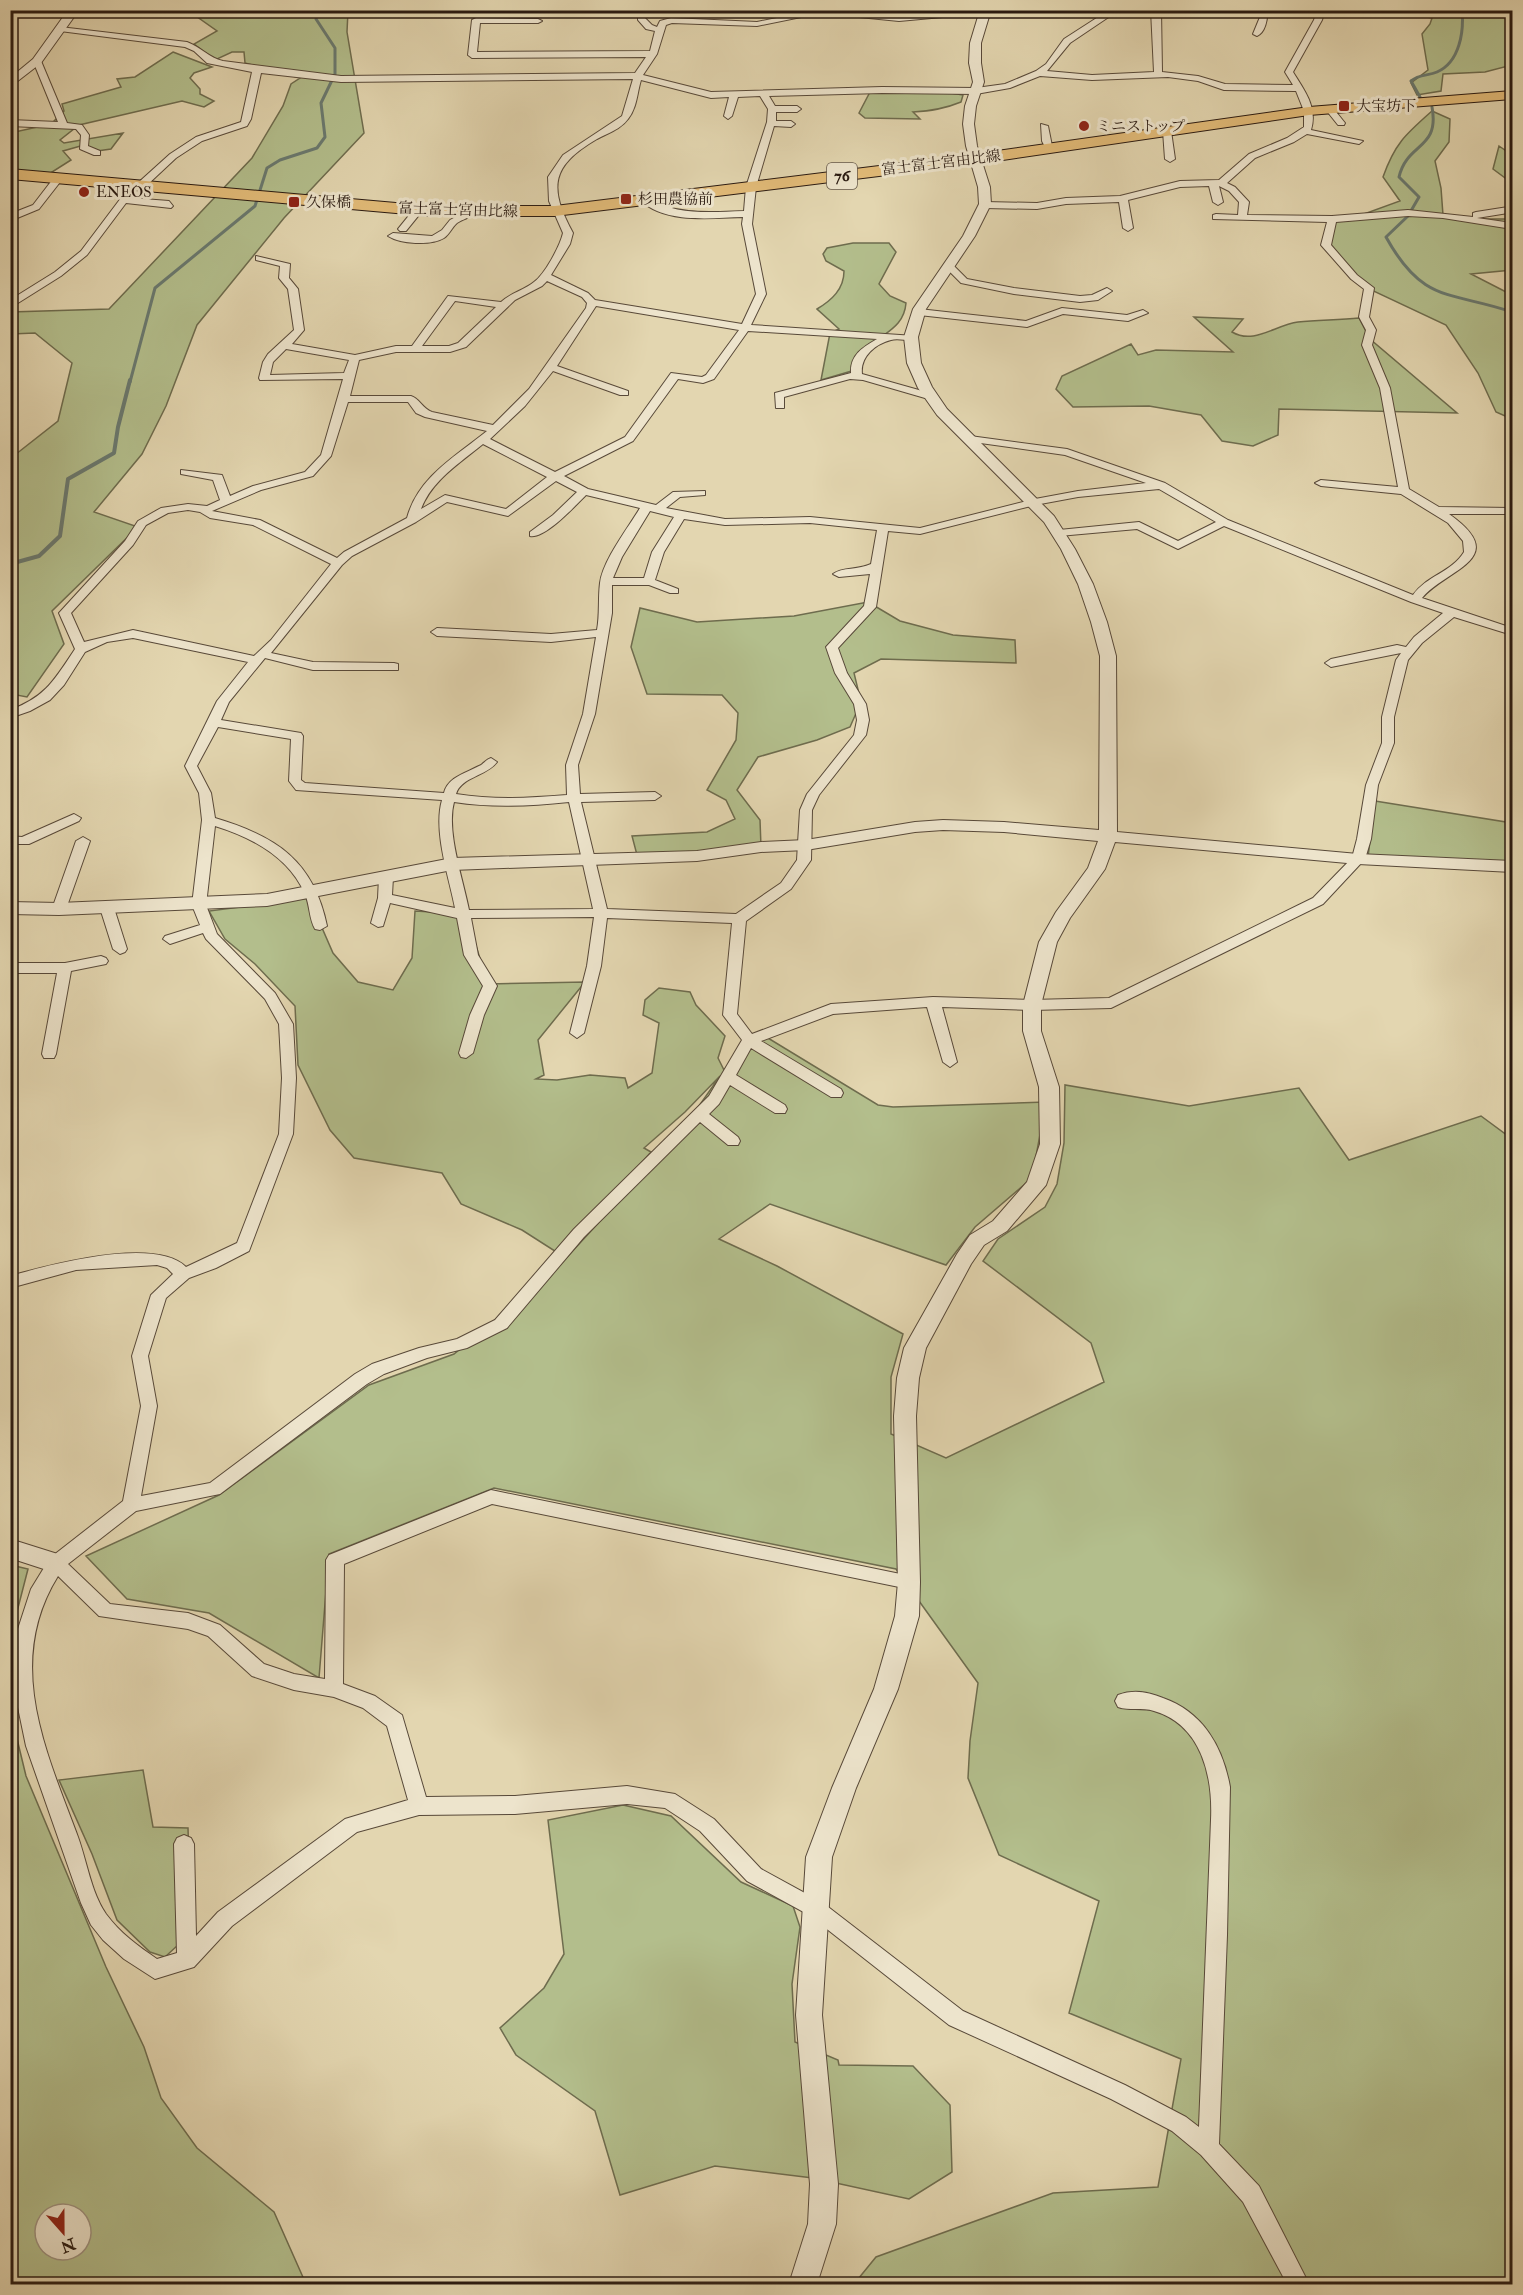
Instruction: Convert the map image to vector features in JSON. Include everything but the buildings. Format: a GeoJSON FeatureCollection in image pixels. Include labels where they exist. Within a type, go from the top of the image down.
{"type":"FeatureCollection","features":[{"type":"Feature","properties":{"kind":"main road","name":"富士富士宮由比線"},"geometry":{"type":"LineString","coordinates":[[10,174],[418,210],[468,213],[555,211],[976,159],[1309,111],[1512,95]]}},
{"type":"Feature","properties":{"kind":"street"},"geometry":{"type":"LineString","coordinates":[[642,10],[641,18],[645,23],[659,30]]}},
{"type":"Feature","properties":{"kind":"street"},"geometry":{"type":"LineString","coordinates":[[60,29],[187,45],[197,49],[210,61],[257,70],[340,79],[637,76],[712,93],[734,95],[882,90],[976,92],[1007,86],[1039,73],[1049,66],[1067,41],[1115,10]]}},
{"type":"Feature","properties":{"kind":"street"},"geometry":{"type":"LineString","coordinates":[[1155,10],[1157,11],[1158,75]]}},
{"type":"Feature","properties":{"kind":"street"},"geometry":{"type":"LineString","coordinates":[[1257,34],[1264,17],[1263,10]]}},
{"type":"Feature","properties":{"kind":"street"},"geometry":{"type":"LineString","coordinates":[[1217,183],[1257,153],[1279,146],[1308,128],[1309,111],[1300,88],[1289,72],[1318,20],[1321,10]]}},
{"type":"Feature","properties":{"kind":"street"},"geometry":{"type":"LineString","coordinates":[[10,84],[37,61],[73,11]]}},
{"type":"Feature","properties":{"kind":"street"},"geometry":{"type":"LineString","coordinates":[[286,345],[305,351],[355,358],[396,349],[450,349],[462,345],[503,305],[539,284],[565,244],[568,233],[555,211],[550,184],[558,164],[588,141],[623,120],[629,111],[637,76],[658,48],[659,30],[663,23],[671,20],[757,24],[811,13],[839,13],[899,19],[986,11],[974,48],[979,83],[971,104],[969,118],[970,139],[985,205],[972,232],[919,312],[911,338],[912,357],[929,396],[939,410],[1035,502],[1059,533],[1083,581],[1104,634],[1108,656],[1108,838],[1096,868],[1062,916],[1048,942],[1032,1005],[1032,1031],[1049,1086],[1050,1144],[1036,1185],[1000,1226],[977,1240],[926,1325],[915,1348],[906,1392],[909,1582],[907,1616],[886,1689],[844,1788],[819,1857],[809,2015],[824,2184],[822,2224],[802,2284]]}},
{"type":"Feature","properties":{"kind":"street"},"geometry":{"type":"LineString","coordinates":[[538,21],[476,20],[472,55],[653,54]]}},
{"type":"Feature","properties":{"kind":"street"},"geometry":{"type":"LineString","coordinates":[[490,55],[490,76]]}},
{"type":"Feature","properties":{"kind":"street"},"geometry":{"type":"LineString","coordinates":[[37,61],[63,124]]}},
{"type":"Feature","properties":{"kind":"street"},"geometry":{"type":"LineString","coordinates":[[10,305],[74,263],[96,239],[123,200],[136,186],[173,156],[199,139],[244,124],[257,70]]}},
{"type":"Feature","properties":{"kind":"street"},"geometry":{"type":"LineString","coordinates":[[1039,73],[1108,77],[1121,74],[1158,75],[1213,81],[1224,87],[1300,88]]}},
{"type":"Feature","properties":{"kind":"street"},"geometry":{"type":"LineString","coordinates":[[867,103],[868,96],[882,90]]}},
{"type":"Feature","properties":{"kind":"street"},"geometry":{"type":"LineString","coordinates":[[131,1505],[149,1406],[140,1356],[159,1295],[183,1274],[210,1264],[243,1247],[286,1134],[289,1078],[286,1024],[270,996],[211,936],[200,904],[209,820],[206,793],[191,766],[223,701],[259,657],[275,643],[338,563],[348,554],[412,520],[445,498],[508,513],[554,477],[629,439],[675,375],[703,380],[710,377],[728,355],[745,328],[761,294],[747,224],[751,187],[769,143],[772,109],[763,94]]}},
{"type":"Feature","properties":{"kind":"street"},"geometry":{"type":"LineString","coordinates":[[728,116],[734,95]]}},
{"type":"Feature","properties":{"kind":"street"},"geometry":{"type":"LineString","coordinates":[[772,109],[797,109]]}},
{"type":"Feature","properties":{"kind":"street"},"geometry":{"type":"LineString","coordinates":[[1330,110],[1341,123]]}},
{"type":"Feature","properties":{"kind":"street"},"geometry":{"type":"LineString","coordinates":[[10,123],[30,126],[63,124],[79,127],[85,135],[83,147],[97,153]]}},
{"type":"Feature","properties":{"kind":"street"},"geometry":{"type":"LineString","coordinates":[[771,123],[791,124]]}},
{"type":"Feature","properties":{"kind":"street"},"geometry":{"type":"LineString","coordinates":[[1044,126],[1046,141],[1050,149]]}},
{"type":"Feature","properties":{"kind":"street"},"geometry":{"type":"LineString","coordinates":[[1167,131],[1170,159]]}},
{"type":"Feature","properties":{"kind":"street"},"geometry":{"type":"LineString","coordinates":[[1305,131],[1324,139],[1359,141]]}},
{"type":"Feature","properties":{"kind":"street"},"geometry":{"type":"LineString","coordinates":[[10,218],[36,207],[59,177]]}},
{"type":"Feature","properties":{"kind":"street"},"geometry":{"type":"LineString","coordinates":[[985,205],[1037,206],[1066,201],[1123,199],[1180,183],[1217,183],[1232,189],[1244,202],[1242,217]]}},
{"type":"Feature","properties":{"kind":"street"},"geometry":{"type":"LineString","coordinates":[[1217,183],[1218,202]]}},
{"type":"Feature","properties":{"kind":"street"},"geometry":{"type":"LineString","coordinates":[[136,186],[172,195]]}},
{"type":"Feature","properties":{"kind":"street"},"geometry":{"type":"LineString","coordinates":[[1123,199],[1128,228]]}},
{"type":"Feature","properties":{"kind":"street"},"geometry":{"type":"LineString","coordinates":[[123,200],[166,203],[168,206]]}},
{"type":"Feature","properties":{"kind":"street"},"geometry":{"type":"LineString","coordinates":[[645,200],[652,206],[679,212],[748,214]]}},
{"type":"Feature","properties":{"kind":"street"},"geometry":{"type":"LineString","coordinates":[[403,229],[418,210]]}},
{"type":"Feature","properties":{"kind":"street"},"geometry":{"type":"LineString","coordinates":[[1456,218],[1463,214],[1491,214],[1508,210]]}},
{"type":"Feature","properties":{"kind":"street"},"geometry":{"type":"LineString","coordinates":[[393,236],[428,239],[440,237],[451,224],[468,213]]}},
{"type":"Feature","properties":{"kind":"street"},"geometry":{"type":"LineString","coordinates":[[1216,217],[1332,219],[1413,214],[1512,226]]}},
{"type":"Feature","properties":{"kind":"street"},"geometry":{"type":"LineString","coordinates":[[1332,219],[1326,244],[1354,277],[1369,288],[1364,317],[1371,330],[1366,345],[1385,388],[1404,491]]}},
{"type":"Feature","properties":{"kind":"street"},"geometry":{"type":"LineString","coordinates":[[259,258],[285,264],[284,278],[293,289],[299,330],[286,345],[270,357],[265,365],[264,378],[348,376]]}},
{"type":"Feature","properties":{"kind":"street"},"geometry":{"type":"LineString","coordinates":[[948,265],[964,281],[1014,291],[1080,299],[1094,298],[1107,291]]}},
{"type":"Feature","properties":{"kind":"street"},"geometry":{"type":"LineString","coordinates":[[545,276],[585,295],[592,302],[745,328],[911,338]]}},
{"type":"Feature","properties":{"kind":"street"},"geometry":{"type":"LineString","coordinates":[[415,349],[452,298],[503,305]]}},
{"type":"Feature","properties":{"kind":"street"},"geometry":{"type":"LineString","coordinates":[[412,520],[417,504],[435,479],[461,454],[483,440],[532,392],[591,308],[592,302]]}},
{"type":"Feature","properties":{"kind":"street"},"geometry":{"type":"LineString","coordinates":[[919,312],[1027,324],[1062,311],[1128,318],[1143,313]]}},
{"type":"Feature","properties":{"kind":"street"},"geometry":{"type":"LineString","coordinates":[[857,376],[856,358],[871,346],[890,337]]}},
{"type":"Feature","properties":{"kind":"street"},"geometry":{"type":"LineString","coordinates":[[81,649],[65,613],[129,543],[142,523],[165,510],[188,507],[208,509],[257,489],[309,474],[326,456],[355,358]]}},
{"type":"Feature","properties":{"kind":"street"},"geometry":{"type":"LineString","coordinates":[[549,367],[624,393]]}},
{"type":"Feature","properties":{"kind":"street"},"geometry":{"type":"LineString","coordinates":[[780,406],[779,395],[850,376],[929,396]]}},
{"type":"Feature","properties":{"kind":"street"},"geometry":{"type":"LineString","coordinates":[[344,399],[411,399],[420,411],[429,415],[495,429]]}},
{"type":"Feature","properties":{"kind":"street"},"geometry":{"type":"LineString","coordinates":[[970,439],[1067,452],[1161,485],[1224,522],[1451,614],[1512,632]]}},
{"type":"Feature","properties":{"kind":"street"},"geometry":{"type":"LineString","coordinates":[[483,440],[584,491],[681,515],[725,522],[810,520],[920,531],[1035,502],[1078,494],[1161,485]]}},
{"type":"Feature","properties":{"kind":"street"},"geometry":{"type":"LineString","coordinates":[[185,472],[219,477],[226,501]]}},
{"type":"Feature","properties":{"kind":"street"},"geometry":{"type":"LineString","coordinates":[[1321,483],[1404,491],[1451,520],[1468,535],[1471,544],[1465,562],[1428,585],[1415,600]]}},
{"type":"Feature","properties":{"kind":"street"},"geometry":{"type":"LineString","coordinates":[[534,534],[558,517],[584,491]]}},
{"type":"Feature","properties":{"kind":"street"},"geometry":{"type":"LineString","coordinates":[[578,1034],[594,966],[601,913],[574,798],[572,765],[589,714],[606,613],[606,581],[616,557],[652,507],[676,494],[701,494]]}},
{"type":"Feature","properties":{"kind":"street"},"geometry":{"type":"LineString","coordinates":[[208,509],[205,511],[210,515],[256,522],[338,563]]}},
{"type":"Feature","properties":{"kind":"street"},"geometry":{"type":"LineString","coordinates":[[1435,510],[1512,511]]}},
{"type":"Feature","properties":{"kind":"street"},"geometry":{"type":"LineString","coordinates":[[649,582],[658,552],[681,515]]}},
{"type":"Feature","properties":{"kind":"street"},"geometry":{"type":"LineString","coordinates":[[1059,533],[1139,525],[1178,546],[1224,522]]}},
{"type":"Feature","properties":{"kind":"street"},"geometry":{"type":"LineString","coordinates":[[385,898],[461,914],[601,913],[738,919],[786,886],[804,860],[806,810],[813,794],[860,735],[863,720],[860,704],[841,674],[832,647],[870,607],[883,528]]}},
{"type":"Feature","properties":{"kind":"street"},"geometry":{"type":"LineString","coordinates":[[839,574],[863,573],[878,566]]}},
{"type":"Feature","properties":{"kind":"street"},"geometry":{"type":"LineString","coordinates":[[606,581],[649,582],[674,591]]}},
{"type":"Feature","properties":{"kind":"street"},"geometry":{"type":"LineString","coordinates":[[1298,2284],[1251,2194],[1208,2148],[1179,2124],[1118,2092],[956,2018],[816,1909],[754,1875],[707,1825],[668,1800],[627,1795],[514,1804],[419,1806],[352,1825],[225,1919],[187,1960],[155,1969],[116,1942],[96,1916],[32,1734],[21,1688],[17,1645],[40,1589],[56,1563],[131,1505],[214,1489],[361,1379],[378,1369],[425,1352],[461,1344],[501,1324],[579,1233],[714,1100],[749,1040],[831,1009],[933,1002],[1032,1005],[1111,1003],[1318,901],[1358,859],[1364,839],[1372,785],[1388,743],[1388,717],[1402,660],[1418,640],[1451,614]]}},
{"type":"Feature","properties":{"kind":"street"},"geometry":{"type":"LineString","coordinates":[[437,632],[551,638],[602,633]]}},
{"type":"Feature","properties":{"kind":"street"},"geometry":{"type":"LineString","coordinates":[[10,714],[29,708],[49,696],[60,685],[81,649],[114,635],[133,634],[313,666],[394,667]]}},
{"type":"Feature","properties":{"kind":"street"},"geometry":{"type":"LineString","coordinates":[[1331,663],[1397,649],[1409,651]]}},
{"type":"Feature","properties":{"kind":"street"},"geometry":{"type":"LineString","coordinates":[[214,723],[297,736],[295,782],[301,787],[450,797],[483,802],[655,796]]}},
{"type":"Feature","properties":{"kind":"street"},"geometry":{"type":"LineString","coordinates":[[466,1053],[477,1015],[490,986],[471,955],[461,914],[445,812],[452,787],[470,774],[486,768],[491,762]]}},
{"type":"Feature","properties":{"kind":"street"},"geometry":{"type":"LineString","coordinates":[[10,840],[24,841],[74,818]]}},
{"type":"Feature","properties":{"kind":"street"},"geometry":{"type":"LineString","coordinates":[[209,820],[268,843],[300,873],[312,893],[320,926]]}},
{"type":"Feature","properties":{"kind":"street"},"geometry":{"type":"LineString","coordinates":[[10,908],[107,908],[267,900],[452,864],[698,856],[944,825],[1004,827],[1358,859],[1512,867]]}},
{"type":"Feature","properties":{"kind":"street"},"geometry":{"type":"LineString","coordinates":[[59,909],[83,841]]}},
{"type":"Feature","properties":{"kind":"street"},"geometry":{"type":"LineString","coordinates":[[378,923],[385,898],[386,877]]}},
{"type":"Feature","properties":{"kind":"street"},"geometry":{"type":"LineString","coordinates":[[107,908],[120,949]]}},
{"type":"Feature","properties":{"kind":"street"},"geometry":{"type":"LineString","coordinates":[[738,919],[730,1015],[749,1040],[836,1092]]}},
{"type":"Feature","properties":{"kind":"street"},"geometry":{"type":"LineString","coordinates":[[170,939],[208,927]]}},
{"type":"Feature","properties":{"kind":"street"},"geometry":{"type":"LineString","coordinates":[[10,968],[64,968],[101,961]]}},
{"type":"Feature","properties":{"kind":"street"},"geometry":{"type":"LineString","coordinates":[[49,1054],[64,968]]}},
{"type":"Feature","properties":{"kind":"street"},"geometry":{"type":"LineString","coordinates":[[933,1002],[950,1062]]}},
{"type":"Feature","properties":{"kind":"street"},"geometry":{"type":"LineString","coordinates":[[728,1076],[780,1109]]}},
{"type":"Feature","properties":{"kind":"street"},"geometry":{"type":"LineString","coordinates":[[700,1114],[733,1142]]}},
{"type":"Feature","properties":{"kind":"street"},"geometry":{"type":"LineString","coordinates":[[10,1282],[76,1263],[157,1259],[173,1264],[183,1274]]}},
{"type":"Feature","properties":{"kind":"street"},"geometry":{"type":"LineString","coordinates":[[334,1689],[335,1560],[491,1497],[909,1582]]}},
{"type":"Feature","properties":{"kind":"street"},"geometry":{"type":"LineString","coordinates":[[10,1548],[56,1563],[105,1611],[197,1624],[214,1630],[258,1670],[294,1682],[334,1689],[369,1702],[394,1721],[419,1806]]}},
{"type":"Feature","properties":{"kind":"street"},"geometry":{"type":"LineString","coordinates":[[1124,1701],[1135,1698],[1158,1703],[1175,1710],[1189,1720],[1209,1745],[1220,1780],[1219,1885],[1208,2148]]}},
{"type":"Feature","properties":{"kind":"street"},"geometry":{"type":"LineString","coordinates":[[184,1844],[187,1960]]}},
{"type":"Feature","properties":{"kind":"green space"},"geometry":{"type":"Polygon","coordinates":[[[198,10],[348,11],[347,32],[364,133],[284,218],[197,325],[166,406],[142,454],[94,512],[138,527],[52,611],[64,644],[27,697],[11,694],[11,458],[58,421],[72,363],[35,333],[11,334],[10,312],[109,309],[252,158],[283,106],[291,84],[300,78],[245,63],[244,52],[232,52],[215,60],[194,44],[217,31],[193,14],[198,10]]]}},
{"type":"Feature","properties":{"kind":"green space"},"geometry":{"type":"Polygon","coordinates":[[[1399,11],[1512,11],[1512,65],[1485,72],[1443,74],[1441,91],[1417,95],[1411,83],[1428,70],[1422,34],[1432,18],[1399,11]]]}},
{"type":"Feature","properties":{"kind":"green space"},"geometry":{"type":"Polygon","coordinates":[[[173,52],[212,67],[194,73],[190,78],[200,89],[200,94],[214,101],[204,107],[182,101],[79,125],[60,140],[64,143],[123,133],[111,149],[97,151],[84,145],[63,151],[71,160],[49,174],[11,172],[10,133],[51,124],[64,111],[62,104],[121,87],[117,79],[135,77],[173,52]]]}},
{"type":"Feature","properties":{"kind":"green space"},"geometry":{"type":"Polygon","coordinates":[[[870,92],[963,95],[961,102],[937,109],[913,112],[920,119],[865,118],[859,113],[870,92]]]}},
{"type":"Feature","properties":{"kind":"green space"},"geometry":{"type":"Polygon","coordinates":[[[1432,111],[1450,119],[1449,142],[1435,161],[1441,188],[1443,215],[1470,219],[1512,219],[1512,270],[1471,274],[1512,295],[1512,419],[1496,412],[1478,373],[1446,325],[1367,288],[1329,248],[1333,220],[1353,218],[1400,201],[1383,177],[1402,140],[1432,111]]]}},
{"type":"Feature","properties":{"kind":"green space"},"geometry":{"type":"Polygon","coordinates":[[[1499,146],[1512,155],[1512,183],[1493,169],[1499,146]]]}},
{"type":"Feature","properties":{"kind":"green space"},"geometry":{"type":"Polygon","coordinates":[[[853,243],[889,243],[896,252],[879,284],[890,296],[906,303],[904,312],[897,325],[873,343],[855,370],[821,380],[830,333],[839,329],[817,309],[828,302],[839,289],[844,271],[826,261],[823,254],[827,248],[853,243]]]}},
{"type":"Feature","properties":{"kind":"green space"},"geometry":{"type":"Polygon","coordinates":[[[1194,317],[1243,319],[1232,332],[1248,336],[1298,322],[1359,318],[1370,339],[1457,413],[1279,409],[1278,435],[1253,446],[1222,441],[1201,415],[1149,406],[1073,407],[1056,389],[1062,376],[1131,344],[1138,355],[1156,350],[1233,352],[1194,317]]]}},
{"type":"Feature","properties":{"kind":"green space"},"geometry":{"type":"Polygon","coordinates":[[[868,602],[900,621],[953,635],[1015,640],[1016,663],[881,659],[854,673],[861,702],[850,727],[817,740],[758,757],[737,790],[760,820],[761,847],[637,855],[632,836],[707,832],[735,819],[726,800],[707,790],[736,740],[738,713],[722,695],[647,694],[631,647],[640,608],[697,622],[794,616],[868,602]]]}},
{"type":"Feature","properties":{"kind":"green space"},"geometry":{"type":"Polygon","coordinates":[[[1375,801],[1512,823],[1512,867],[1368,857],[1375,801]]]}},
{"type":"Feature","properties":{"kind":"green space"},"geometry":{"type":"Polygon","coordinates":[[[309,898],[333,953],[358,982],[393,990],[412,958],[415,911],[466,914],[488,984],[585,982],[538,1040],[544,1075],[536,1079],[557,1080],[590,1075],[625,1078],[628,1088],[652,1073],[659,1023],[643,1015],[645,1000],[659,988],[690,992],[696,1005],[725,1036],[718,1058],[724,1070],[763,1035],[878,1105],[893,1107],[1046,1102],[1032,1178],[975,1227],[946,1265],[770,1204],[719,1239],[777,1266],[903,1334],[891,1377],[891,1434],[946,1458],[1104,1382],[1091,1343],[983,1261],[998,1239],[1045,1207],[1057,1184],[1064,1143],[1065,1085],[1189,1106],[1299,1088],[1349,1160],[1481,1116],[1512,1139],[1512,2284],[854,2284],[876,2257],[1053,2193],[1158,2187],[1181,2059],[1069,2013],[1099,1901],[999,1855],[968,1778],[970,1741],[978,1683],[896,1569],[494,1488],[329,1554],[319,1678],[209,1613],[127,1599],[86,1556],[219,1495],[369,1385],[454,1354],[558,1267],[678,1136],[720,1076],[685,1112],[644,1148],[651,1152],[561,1255],[522,1230],[461,1204],[442,1173],[354,1158],[330,1130],[298,1065],[295,1006],[255,964],[225,939],[209,911],[309,898]]]}},
{"type":"Feature","properties":{"kind":"green space"},"geometry":{"type":"Polygon","coordinates":[[[10,1565],[28,1569],[11,1635],[10,1565]]]}},
{"type":"Feature","properties":{"kind":"green space"},"geometry":{"type":"Polygon","coordinates":[[[11,1714],[26,1776],[106,1967],[144,2047],[161,2098],[197,2148],[274,2212],[306,2284],[11,2284],[11,1714]]]}},
{"type":"Feature","properties":{"kind":"green space"},"geometry":{"type":"Polygon","coordinates":[[[143,1770],[153,1827],[188,1828],[191,1933],[165,1957],[150,1952],[117,1920],[92,1854],[59,1780],[143,1770]]]}},
{"type":"Feature","properties":{"kind":"green space"},"geometry":{"type":"Polygon","coordinates":[[[623,1805],[671,1816],[741,1882],[793,1906],[800,1927],[792,1984],[795,2042],[838,2060],[839,2065],[913,2066],[950,2105],[952,2172],[909,2199],[813,2178],[715,2166],[620,2195],[595,2111],[516,2055],[500,2028],[544,1988],[564,1954],[548,1820],[623,1805]]]}},
{"type":"Feature","properties":{"kind":"waterway"},"geometry":{"type":"LineString","coordinates":[[130,382],[155,288],[255,206],[267,168],[280,160],[317,148],[325,137],[321,103],[335,74],[335,48],[316,19],[318,10]]}},
{"type":"Feature","properties":{"kind":"waterway"},"geometry":{"type":"LineString","coordinates":[[1420,97],[1411,81],[1417,77],[1437,72],[1451,61],[1456,54],[1461,36],[1462,10]]}},
{"type":"Feature","properties":{"kind":"waterway"},"geometry":{"type":"LineString","coordinates":[[1432,107],[1431,131],[1427,139],[1409,157],[1399,177],[1419,197],[1408,216],[1386,237],[1399,259],[1426,285],[1455,297],[1512,312]]}},
{"type":"Feature","properties":{"kind":"waterway"},"geometry":{"type":"LineString","coordinates":[[10,564],[39,556],[60,536],[68,479],[114,453],[130,380]]}},
{"type":"Feature","properties":{"kind":"place","name":"大宝坊下"},"geometry":{"type":"Point","coordinates":[1344,106]}},
{"type":"Feature","properties":{"kind":"place","name":"ミニストップ"},"geometry":{"type":"Point","coordinates":[1084,126]}},
{"type":"Feature","properties":{"kind":"place","name":"ENEOS"},"geometry":{"type":"Point","coordinates":[84,192]}},
{"type":"Feature","properties":{"kind":"place","name":"杉田農協前"},"geometry":{"type":"Point","coordinates":[626,199]}},
{"type":"Feature","properties":{"kind":"place","name":"久保橋"},"geometry":{"type":"Point","coordinates":[294,202]}}]}
